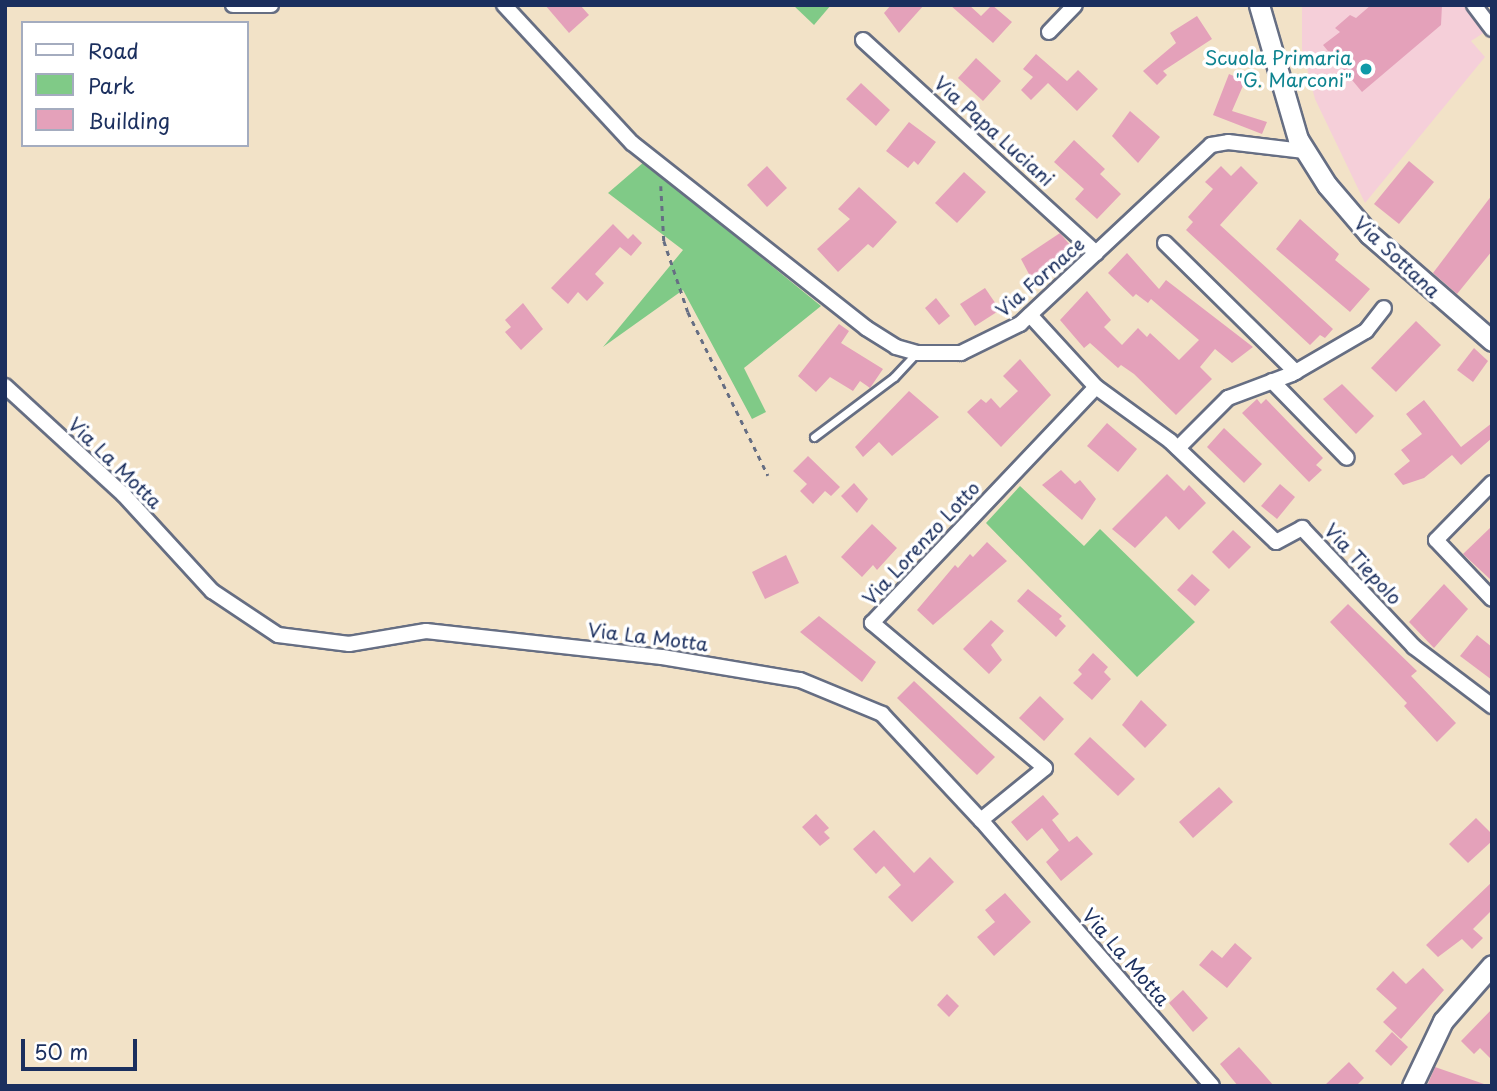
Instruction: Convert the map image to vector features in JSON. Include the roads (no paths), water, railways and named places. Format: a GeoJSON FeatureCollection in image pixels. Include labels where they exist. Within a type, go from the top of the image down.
{"type":"FeatureCollection","features":[{"type":"Feature","properties":{"kind":"street"},"geometry":{"type":"LineString","coordinates":[[233,5],[271,5]]}},
{"type":"Feature","properties":{"kind":"street"},"geometry":{"type":"LineString","coordinates":[[508,11],[524,5]]}},
{"type":"Feature","properties":{"kind":"street"},"geometry":{"type":"LineString","coordinates":[[1049,32],[1075,5]]}},
{"type":"Feature","properties":{"kind":"street","name":"Via Sottana"},"geometry":{"type":"LineString","coordinates":[[1259,5],[1304,150],[1369,234],[1492,341]]}},
{"type":"Feature","properties":{"kind":"street"},"geometry":{"type":"LineString","coordinates":[[1474,5],[1492,29]]}},
{"type":"Feature","properties":{"kind":"street","name":"Via Fornace"},"geometry":{"type":"LineString","coordinates":[[508,11],[632,143],[866,328],[896,347],[917,353],[961,353],[992,342],[1030,315],[1211,145],[1254,143],[1275,150],[1304,150]]}},
{"type":"Feature","properties":{"kind":"street","name":"Via Papa Luciani"},"geometry":{"type":"LineString","coordinates":[[863,40],[1096,253]]}},
{"type":"Feature","properties":{"kind":"street"},"geometry":{"type":"LineString","coordinates":[[1165,243],[1296,372]]}},
{"type":"Feature","properties":{"kind":"street"},"geometry":{"type":"LineString","coordinates":[[1178,448],[1228,398],[1296,372],[1366,331],[1384,308]]}},
{"type":"Feature","properties":{"kind":"street","name":"Via Tiepolo"},"geometry":{"type":"LineString","coordinates":[[1030,315],[1096,387],[1178,448],[1276,542],[1303,528],[1414,647],[1492,706]]}},
{"type":"Feature","properties":{"kind":"street"},"geometry":{"type":"LineString","coordinates":[[1272,382],[1347,458]]}},
{"type":"Feature","properties":{"kind":"street","name":"Via La Motta"},"geometry":{"type":"LineString","coordinates":[[5,386],[123,494],[212,592],[278,635],[349,644],[426,631],[662,657],[800,680],[882,715],[981,820],[1212,1086]]}},
{"type":"Feature","properties":{"kind":"street","name":"Via Lorenzo Lotto"},"geometry":{"type":"LineString","coordinates":[[981,820],[1045,768],[872,623],[1096,387]]}},
{"type":"Feature","properties":{"kind":"street"},"geometry":{"type":"LineString","coordinates":[[1492,484],[1436,540],[1492,599]]}},
{"type":"Feature","properties":{"kind":"street"},"geometry":{"type":"LineString","coordinates":[[1408,1084],[1443,1021],[1492,965]]}},
{"type":"Feature","properties":{"kind":"lane"},"geometry":{"type":"LineString","coordinates":[[814,437],[894,377],[917,353]]}},
{"type":"Feature","properties":{"kind":"place","name":"Scuola Primaria \"G. Marconi\""},"geometry":{"type":"Point","coordinates":[1366,69]}}]}
